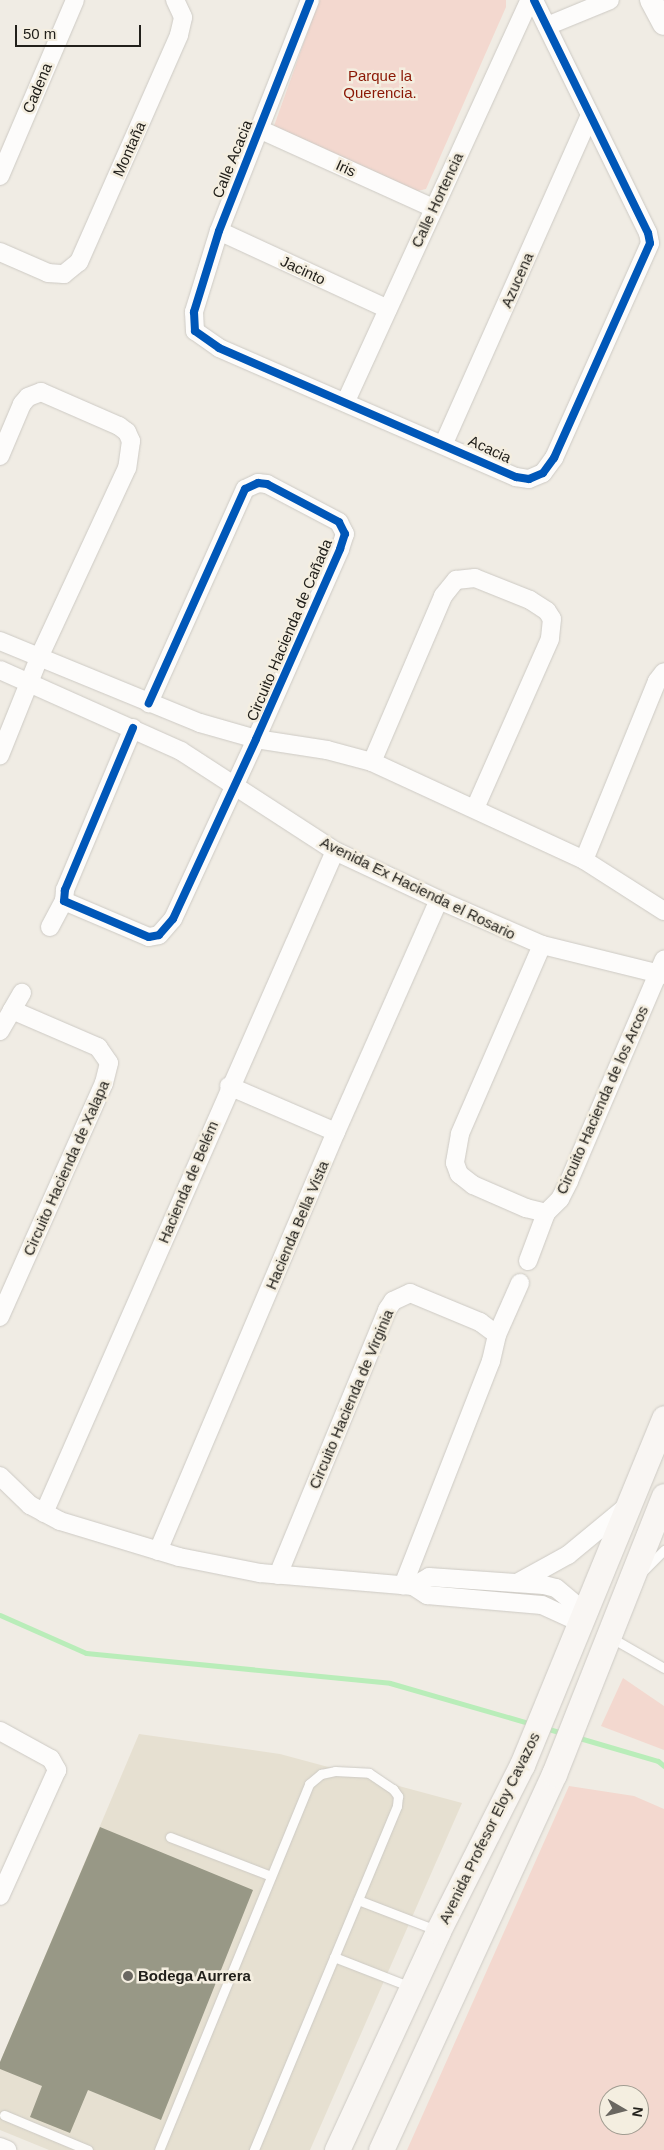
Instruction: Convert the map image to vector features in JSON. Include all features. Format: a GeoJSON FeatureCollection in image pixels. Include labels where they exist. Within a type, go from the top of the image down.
{"type":"FeatureCollection","features":[{"type":"Feature","properties":{"kind":"main road","name":"Avenida Profesor Eloy Cavazos"},"geometry":{"type":"LineString","coordinates":[[337,2150],[438,1931],[522,1764],[664,1418]]}},
{"type":"Feature","properties":{"kind":"main road"},"geometry":{"type":"LineString","coordinates":[[381,2150],[554,1774],[664,1496]]}},
{"type":"Feature","properties":{"kind":"street","name":"Cadena"},"geometry":{"type":"LineString","coordinates":[[0,176],[75,0]]}},
{"type":"Feature","properties":{"kind":"street","name":"Montaña"},"geometry":{"type":"LineString","coordinates":[[0,252],[48,273],[64,274],[79,262],[179,35],[183,17],[175,0]]}},
{"type":"Feature","properties":{"kind":"street","name":"Calle Acacia"},"geometry":{"type":"LineString","coordinates":[[195,331],[196,304],[219,231],[310,0]]}},
{"type":"Feature","properties":{"kind":"street"},"geometry":{"type":"LineString","coordinates":[[532,0],[547,26],[648,233],[657,240]]}},
{"type":"Feature","properties":{"kind":"street","name":"Calle Hortencia"},"geometry":{"type":"LineString","coordinates":[[346,401],[433,208],[532,0]]}},
{"type":"Feature","properties":{"kind":"street"},"geometry":{"type":"LineString","coordinates":[[547,26],[610,0]]}},
{"type":"Feature","properties":{"kind":"street"},"geometry":{"type":"LineString","coordinates":[[651,0],[664,24]]}},
{"type":"Feature","properties":{"kind":"street","name":"Azucena"},"geometry":{"type":"LineString","coordinates":[[444,443],[590,117]]}},
{"type":"Feature","properties":{"kind":"street","name":"Iris"},"geometry":{"type":"LineString","coordinates":[[259,129],[433,208]]}},
{"type":"Feature","properties":{"kind":"street","name":"Jacinto"},"geometry":{"type":"LineString","coordinates":[[219,231],[388,309]]}},
{"type":"Feature","properties":{"kind":"street","name":"Acacia"},"geometry":{"type":"LineString","coordinates":[[195,331],[220,348],[444,443],[523,479],[536,478],[543,473],[558,449],[657,240]]}},
{"type":"Feature","properties":{"kind":"street"},"geometry":{"type":"LineString","coordinates":[[0,456],[22,404],[28,397],[41,392],[119,426],[127,432],[131,441],[127,468],[40,658],[0,755]]}},
{"type":"Feature","properties":{"kind":"street","name":"Circuito Hacienda de Cañada"},"geometry":{"type":"LineString","coordinates":[[64,901],[140,936],[159,935],[173,919],[256,739],[344,534],[340,522],[267,484],[251,484],[239,496],[149,703]]}},
{"type":"Feature","properties":{"kind":"street"},"geometry":{"type":"LineString","coordinates":[[372,762],[443,596],[456,580],[475,578],[530,600],[547,611],[552,620],[550,638],[475,808]]}},
{"type":"Feature","properties":{"kind":"street"},"geometry":{"type":"LineString","coordinates":[[0,641],[200,724],[256,739],[327,750],[372,762],[584,860],[664,911]]}},
{"type":"Feature","properties":{"kind":"street","name":"Avenida Ex Hacienda el Rosario"},"geometry":{"type":"LineString","coordinates":[[0,670],[181,751],[335,851],[439,900],[542,945],[662,969]]}},
{"type":"Feature","properties":{"kind":"street"},"geometry":{"type":"LineString","coordinates":[[584,860],[657,681],[664,672]]}},
{"type":"Feature","properties":{"kind":"street"},"geometry":{"type":"LineString","coordinates":[[50,927],[64,901],[65,890],[132,728]]}},
{"type":"Feature","properties":{"kind":"street","name":"Hacienda de Belém"},"geometry":{"type":"LineString","coordinates":[[44,1513],[229,1086],[335,851]]}},
{"type":"Feature","properties":{"kind":"street","name":"Hacienda Bella Vista"},"geometry":{"type":"LineString","coordinates":[[158,1551],[336,1132],[439,900]]}},
{"type":"Feature","properties":{"kind":"street"},"geometry":{"type":"LineString","coordinates":[[528,1261],[546,1213],[526,1208],[473,1185],[459,1174],[455,1163],[460,1134],[542,945]]}},
{"type":"Feature","properties":{"kind":"street","name":"Circuito Hacienda de los Arcos"},"geometry":{"type":"LineString","coordinates":[[546,1213],[560,1199],[569,1181],[662,969]]}},
{"type":"Feature","properties":{"kind":"street"},"geometry":{"type":"LineString","coordinates":[[0,1031],[22,993]]}},
{"type":"Feature","properties":{"kind":"street","name":"Circuito Hacienda de Xalapa"},"geometry":{"type":"LineString","coordinates":[[0,1317],[104,1083],[109,1063],[98,1047],[12,1010]]}},
{"type":"Feature","properties":{"kind":"street"},"geometry":{"type":"LineString","coordinates":[[229,1086],[336,1132]]}},
{"type":"Feature","properties":{"kind":"street"},"geometry":{"type":"LineString","coordinates":[[408,1585],[491,1362],[497,1335],[520,1283]]}},
{"type":"Feature","properties":{"kind":"street","name":"Circuito Hacienda de Virginia"},"geometry":{"type":"LineString","coordinates":[[278,1575],[393,1301],[402,1294],[416,1294],[480,1322],[497,1335]]}},
{"type":"Feature","properties":{"kind":"street"},"geometry":{"type":"LineString","coordinates":[[0,1476],[14,1492],[44,1513],[75,1527],[158,1551],[221,1566],[278,1575],[408,1585],[427,1595],[542,1605],[582,1617]]}},
{"type":"Feature","properties":{"kind":"street"},"geometry":{"type":"LineString","coordinates":[[508,1584],[526,1580],[552,1566],[628,1505]]}},
{"type":"Feature","properties":{"kind":"street"},"geometry":{"type":"LineString","coordinates":[[408,1585],[429,1577],[556,1588],[582,1617]]}},
{"type":"Feature","properties":{"kind":"street"},"geometry":{"type":"LineString","coordinates":[[0,1731],[51,1759],[57,1770],[0,1896]]}},
{"type":"Feature","properties":{"kind":"street"},"geometry":{"type":"LineString","coordinates":[[0,2147],[7,2150]]}},
{"type":"Feature","properties":{"kind":"lane"},"geometry":{"type":"LineString","coordinates":[[631,1580],[652,1565],[664,1550]]}},
{"type":"Feature","properties":{"kind":"lane"},"geometry":{"type":"LineString","coordinates":[[609,1637],[664,1668]]}},
{"type":"Feature","properties":{"kind":"lane"},"geometry":{"type":"LineString","coordinates":[[160,2150],[313,1779],[335,1771],[369,1773],[393,1789],[398,1800],[254,2150]]}},
{"type":"Feature","properties":{"kind":"lane"},"geometry":{"type":"LineString","coordinates":[[170,1837],[272,1876]]}},
{"type":"Feature","properties":{"kind":"lane"},"geometry":{"type":"LineString","coordinates":[[358,1900],[438,1931]]}},
{"type":"Feature","properties":{"kind":"lane"},"geometry":{"type":"LineString","coordinates":[[334,1957],[412,1988]]}},
{"type":"Feature","properties":{"kind":"lane"},"geometry":{"type":"LineString","coordinates":[[4,2115],[88,2150]]}},
{"type":"Feature","properties":{"kind":"shaded area"},"geometry":{"type":"Polygon","coordinates":[[[139,1734],[280,1754],[462,1803],[310,2150],[49,2150],[0,2130],[0,2062],[139,1734]]]}},
{"type":"Feature","properties":{"kind":"green space","name":"Parque la Querencia."},"geometry":{"type":"Polygon","coordinates":[[[319,0],[506,0],[506,7],[426,189],[417,191],[274,126],[319,0]]]}},
{"type":"Feature","properties":{"kind":"green space"},"geometry":{"type":"Polygon","coordinates":[[[623,1678],[664,1706],[664,1750],[601,1726],[623,1678]]]}},
{"type":"Feature","properties":{"kind":"green space"},"geometry":{"type":"Polygon","coordinates":[[[569,1786],[634,1796],[664,1809],[664,2150],[407,2150],[569,1786]]]}},
{"type":"Feature","properties":{"kind":"building","name":"Bodega Aurrera"},"geometry":{"type":"Polygon","coordinates":[[[100,1827],[253,1890],[161,2120],[88,2090],[70,2133],[30,2117],[42,2086],[0,2069],[0,2062],[100,1827]]]}},
{"type":"Feature","properties":{"kind":"waterway"},"geometry":{"type":"LineString","coordinates":[[0,1615],[86,1653],[390,1683],[532,1724]]}},
{"type":"Feature","properties":{"kind":"waterway"},"geometry":{"type":"LineString","coordinates":[[545,1728],[563,1733]]}},
{"type":"Feature","properties":{"kind":"waterway"},"geometry":{"type":"LineString","coordinates":[[576,1737],[658,1761],[664,1766]]}},
{"type":"Feature","properties":{"kind":"cycle path"},"geometry":{"type":"LineString","coordinates":[[310,0],[219,231],[194,312],[195,331],[219,348],[516,477],[529,479],[543,473],[554,458],[650,243],[648,233],[534,0]]}},
{"type":"Feature","properties":{"kind":"cycle path"},"geometry":{"type":"LineString","coordinates":[[133,728],[65,890],[64,901],[149,937],[159,935],[173,919],[256,739],[340,549],[345,534],[339,522],[267,484],[258,483],[245,489],[149,703]]}},
{"type":"Feature","properties":{"kind":"place","name":"Bodega Aurrera"},"geometry":{"type":"Point","coordinates":[128,1976]}}]}
